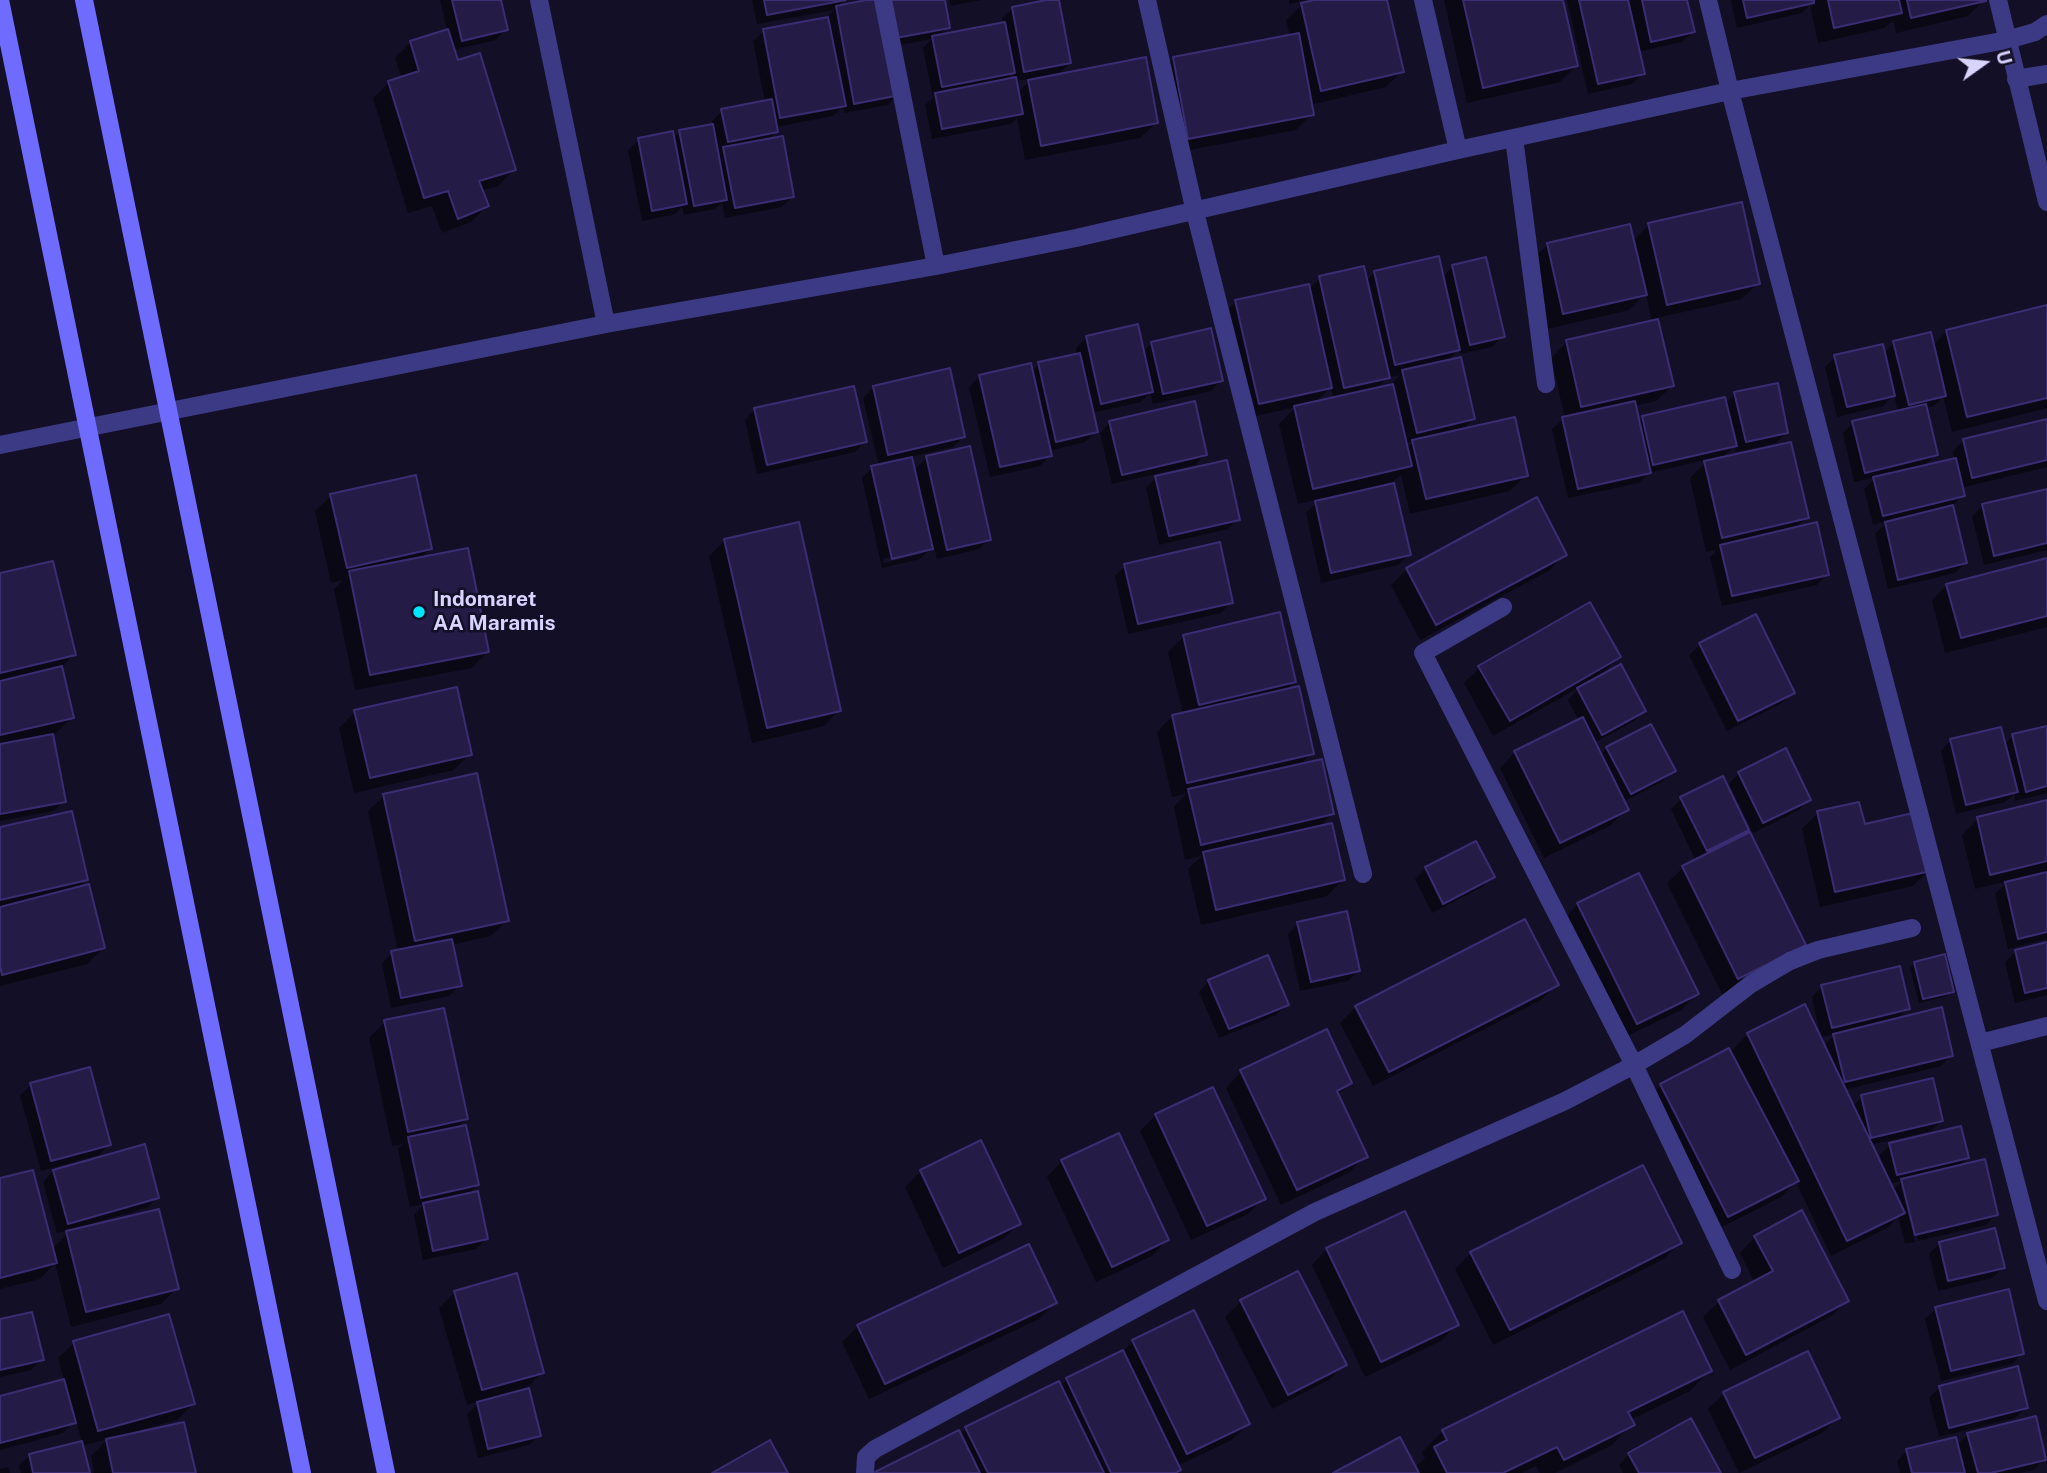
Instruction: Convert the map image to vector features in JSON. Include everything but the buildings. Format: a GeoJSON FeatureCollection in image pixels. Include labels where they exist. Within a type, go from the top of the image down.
{"type":"FeatureCollection","features":[{"type":"Feature","properties":{"kind":"street"},"geometry":{"type":"LineString","coordinates":[[0,0],[302,1473]]}},
{"type":"Feature","properties":{"kind":"street"},"geometry":{"type":"LineString","coordinates":[[84,0],[386,1473]]}},
{"type":"Feature","properties":{"kind":"street"},"geometry":{"type":"LineString","coordinates":[[539,0],[606,324]]}},
{"type":"Feature","properties":{"kind":"street"},"geometry":{"type":"LineString","coordinates":[[883,0],[936,266]]}},
{"type":"Feature","properties":{"kind":"street"},"geometry":{"type":"LineString","coordinates":[[1147,0],[1195,212],[1363,874]]}},
{"type":"Feature","properties":{"kind":"street"},"geometry":{"type":"LineString","coordinates":[[1423,0],[1458,150]]}},
{"type":"Feature","properties":{"kind":"street"},"geometry":{"type":"LineString","coordinates":[[1708,0],[2047,1301]]}},
{"type":"Feature","properties":{"kind":"street"},"geometry":{"type":"LineString","coordinates":[[1998,0],[2047,202]]}},
{"type":"Feature","properties":{"kind":"street"},"geometry":{"type":"LineString","coordinates":[[0,445],[606,324],[936,266],[1195,212],[1458,150],[1730,91],[2007,40],[2035,32],[2047,24]]}},
{"type":"Feature","properties":{"kind":"street"},"geometry":{"type":"LineString","coordinates":[[2017,79],[2047,74]]}},
{"type":"Feature","properties":{"kind":"street"},"geometry":{"type":"LineString","coordinates":[[1514,138],[1546,384]]}},
{"type":"Feature","properties":{"kind":"street"},"geometry":{"type":"LineString","coordinates":[[1503,607],[1423,653],[1634,1065],[1732,1270]]}},
{"type":"Feature","properties":{"kind":"street"},"geometry":{"type":"LineString","coordinates":[[862,1471],[866,1457],[875,1449],[1315,1212],[1565,1101],[1634,1065],[1685,1035],[1751,984],[1790,961],[1818,950],[1912,928]]}},
{"type":"Feature","properties":{"kind":"street"},"geometry":{"type":"LineString","coordinates":[[1980,1043],[2047,1026]]}},
{"type":"Feature","properties":{"kind":"place","name":"Indomaret AA Maramis"},"geometry":{"type":"Point","coordinates":[419,612]}}]}
